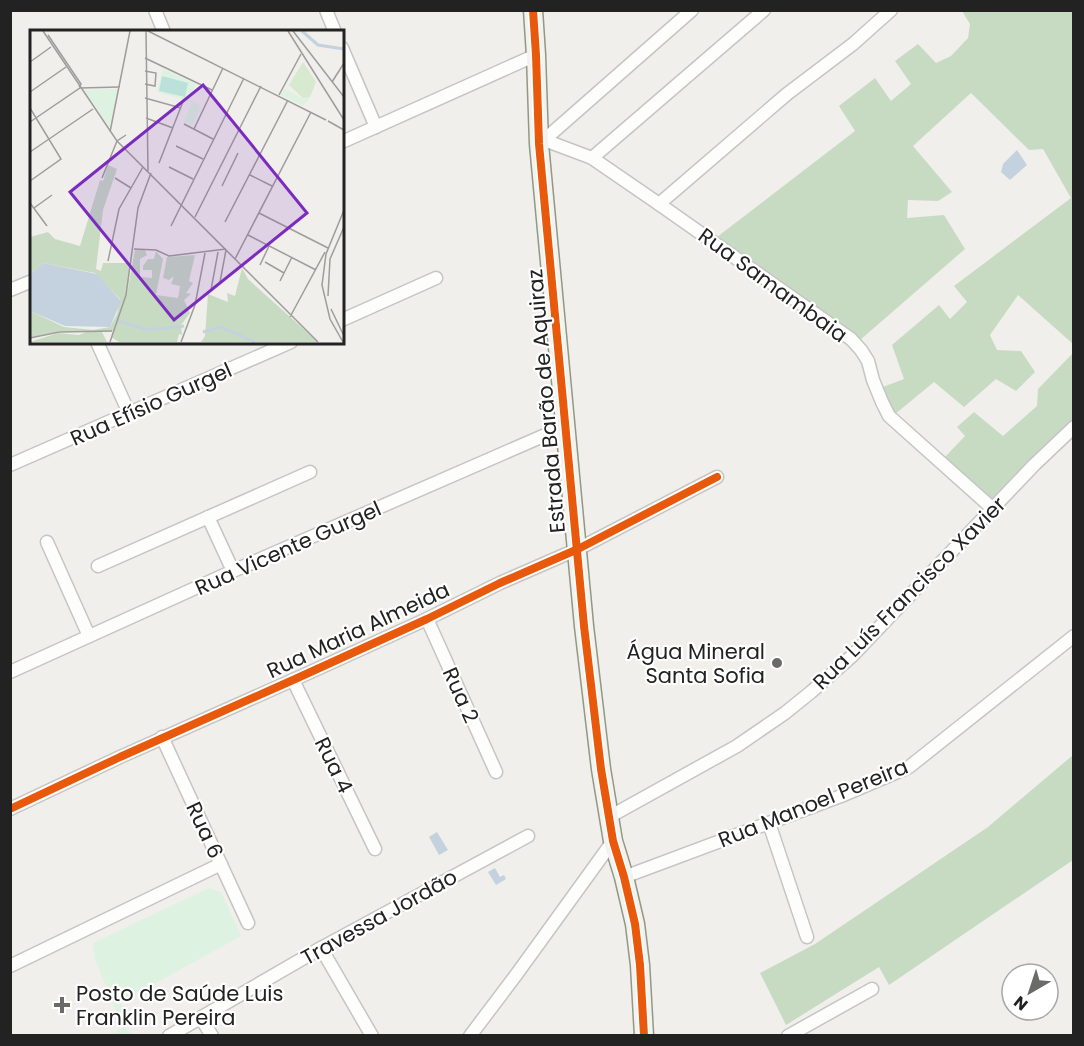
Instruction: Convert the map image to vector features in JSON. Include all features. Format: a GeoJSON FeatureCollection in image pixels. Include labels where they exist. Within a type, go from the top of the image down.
{"type":"FeatureCollection","features":[{"type":"Feature","properties":{"kind":"street"},"geometry":{"type":"LineString","coordinates":[[155,10],[163,30]]}},
{"type":"Feature","properties":{"kind":"street"},"geometry":{"type":"LineString","coordinates":[[326,10],[334,30]]}},
{"type":"Feature","properties":{"kind":"street","name":"Estrada Barão de Aquiraz"},"geometry":{"type":"LineString","coordinates":[[533,10],[566,426],[589,670],[601,769],[613,841],[635,924],[644,1035]]}},
{"type":"Feature","properties":{"kind":"street"},"geometry":{"type":"LineString","coordinates":[[542,142],[692,10]]}},
{"type":"Feature","properties":{"kind":"street"},"geometry":{"type":"LineString","coordinates":[[592,158],[764,10]]}},
{"type":"Feature","properties":{"kind":"street"},"geometry":{"type":"LineString","coordinates":[[660,204],[787,94],[853,44],[891,10]]}},
{"type":"Feature","properties":{"kind":"street"},"geometry":{"type":"LineString","coordinates":[[344,53],[376,127]]}},
{"type":"Feature","properties":{"kind":"street"},"geometry":{"type":"LineString","coordinates":[[344,141],[536,55]]}},
{"type":"Feature","properties":{"kind":"street","name":"Rua Samambaia"},"geometry":{"type":"LineString","coordinates":[[542,142],[592,158],[851,339],[868,361],[873,380],[889,416],[992,508]]}},
{"type":"Feature","properties":{"kind":"street"},"geometry":{"type":"LineString","coordinates":[[344,319],[436,278]]}},
{"type":"Feature","properties":{"kind":"street"},"geometry":{"type":"LineString","coordinates":[[10,291],[30,282]]}},
{"type":"Feature","properties":{"kind":"street"},"geometry":{"type":"LineString","coordinates":[[98,344],[129,413]]}},
{"type":"Feature","properties":{"kind":"street","name":"Rua Efísio Gurgel"},"geometry":{"type":"LineString","coordinates":[[10,465],[286,344]]}},
{"type":"Feature","properties":{"kind":"street","name":"Rua Vicente Gurgel"},"geometry":{"type":"LineString","coordinates":[[10,672],[233,571],[566,426]]}},
{"type":"Feature","properties":{"kind":"street","name":"Rua Luís Francisco Xavier"},"geometry":{"type":"LineString","coordinates":[[609,817],[738,746],[802,699],[852,656],[992,508],[1074,428]]}},
{"type":"Feature","properties":{"kind":"street"},"geometry":{"type":"LineString","coordinates":[[98,566],[310,472]]}},
{"type":"Feature","properties":{"kind":"street","name":"Rua Maria Almeida"},"geometry":{"type":"LineString","coordinates":[[10,809],[162,737],[428,619],[500,583],[578,549],[717,477]]}},
{"type":"Feature","properties":{"kind":"street"},"geometry":{"type":"LineString","coordinates":[[208,517],[233,571]]}},
{"type":"Feature","properties":{"kind":"street"},"geometry":{"type":"LineString","coordinates":[[46,542],[89,636]]}},
{"type":"Feature","properties":{"kind":"street","name":"Rua 2"},"geometry":{"type":"LineString","coordinates":[[428,619],[496,772]]}},
{"type":"Feature","properties":{"kind":"street","name":"Rua Manoel Pereira"},"geometry":{"type":"LineString","coordinates":[[624,877],[841,796],[909,767],[1074,636]]}},
{"type":"Feature","properties":{"kind":"street","name":"Rua 4"},"geometry":{"type":"LineString","coordinates":[[293,680],[375,849]]}},
{"type":"Feature","properties":{"kind":"street","name":"Rua 6"},"geometry":{"type":"LineString","coordinates":[[162,737],[248,923]]}},
{"type":"Feature","properties":{"kind":"street"},"geometry":{"type":"LineString","coordinates":[[769,823],[807,937]]}},
{"type":"Feature","properties":{"kind":"street","name":"Travessa Jordão"},"geometry":{"type":"LineString","coordinates":[[169,1035],[321,948],[528,836]]}},
{"type":"Feature","properties":{"kind":"street"},"geometry":{"type":"LineString","coordinates":[[470,1035],[613,841]]}},
{"type":"Feature","properties":{"kind":"street"},"geometry":{"type":"LineString","coordinates":[[10,966],[221,864]]}},
{"type":"Feature","properties":{"kind":"street"},"geometry":{"type":"LineString","coordinates":[[321,948],[372,1035]]}},
{"type":"Feature","properties":{"kind":"street"},"geometry":{"type":"LineString","coordinates":[[788,1035],[872,988]]}},
{"type":"Feature","properties":{"kind":"street"},"geometry":{"type":"LineString","coordinates":[[201,1018],[212,1035]]}},
{"type":"Feature","properties":{"kind":"green space"},"geometry":{"type":"Polygon","coordinates":[[[962,11],[1073,11],[1073,344],[1018,295],[990,335],[997,350],[1021,351],[1035,372],[1016,391],[996,379],[964,407],[934,382],[894,415],[883,387],[904,379],[892,345],[939,305],[950,319],[967,302],[954,286],[1071,198],[1043,149],[1029,150],[971,93],[913,146],[952,192],[938,201],[908,200],[907,218],[944,215],[965,249],[860,340],[717,237],[855,131],[839,106],[875,78],[891,101],[911,84],[895,61],[918,44],[936,63],[951,56],[968,38],[970,24],[962,11]]]}},
{"type":"Feature","properties":{"kind":"green space"},"geometry":{"type":"Polygon","coordinates":[[[1073,353],[1073,420],[992,504],[944,458],[965,436],[957,427],[974,412],[1003,436],[1037,406],[1038,389],[1073,353]]]}},
{"type":"Feature","properties":{"kind":"green space"},"geometry":{"type":"Polygon","coordinates":[[[1073,755],[1073,860],[889,985],[879,967],[786,1025],[760,973],[815,944],[988,827],[1073,755]]]}},
{"type":"Feature","properties":{"kind":"green space"},"geometry":{"type":"Polygon","coordinates":[[[209,888],[221,892],[241,936],[120,1003],[133,1024],[124,1029],[134,1035],[109,1035],[123,1028],[95,959],[93,943],[209,888]]]}},
{"type":"Feature","properties":{"kind":"water"},"geometry":{"type":"Polygon","coordinates":[[[1017,150],[1027,165],[1010,180],[1001,172],[1003,164],[1017,150]]]}},
{"type":"Feature","properties":{"kind":"water"},"geometry":{"type":"Polygon","coordinates":[[[437,832],[448,850],[439,855],[429,837],[437,832]]]}},
{"type":"Feature","properties":{"kind":"water"},"geometry":{"type":"Polygon","coordinates":[[[495,868],[500,877],[504,875],[506,879],[496,885],[488,872],[495,868]]]}},
{"type":"Feature","properties":{"kind":"cycle path"},"geometry":{"type":"LineString","coordinates":[[533,10],[539,144],[584,626],[601,769],[613,841],[635,924],[644,1036]]}},
{"type":"Feature","properties":{"kind":"cycle path"},"geometry":{"type":"LineString","coordinates":[[10,809],[578,549],[717,477]]}},
{"type":"Feature","properties":{"kind":"place","name":"Água Mineral Santa Sofia"},"geometry":{"type":"Point","coordinates":[777,663]}},
{"type":"Feature","properties":{"kind":"place","name":"Posto de Saúde Luis Franklin Pereira"},"geometry":{"type":"Point","coordinates":[62,1005]}}]}
